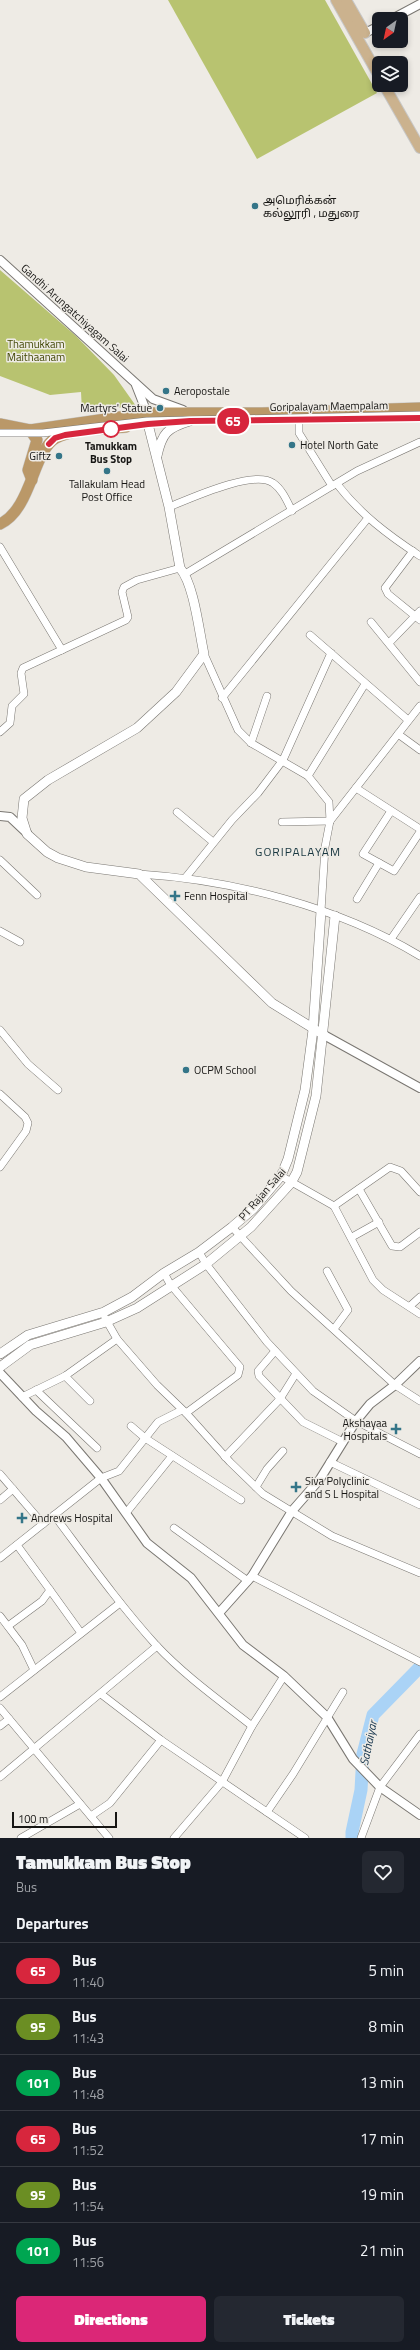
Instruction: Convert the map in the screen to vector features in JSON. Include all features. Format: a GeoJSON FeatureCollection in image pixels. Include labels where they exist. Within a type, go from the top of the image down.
{"type":"FeatureCollection","features":[{"type":"Feature","properties":{"kind":"highway"},"geometry":{"type":"LineString","coordinates":[[0,424],[30,430],[148,418],[420,408]]}},
{"type":"Feature","properties":{"kind":"highway"},"geometry":{"type":"LineString","coordinates":[[193,417],[299,421],[420,418]]}},
{"type":"Feature","properties":{"kind":"highway"},"geometry":{"type":"LineString","coordinates":[[0,524],[13,515],[49,444],[55,438],[148,418]]}},
{"type":"Feature","properties":{"kind":"highway"},"geometry":{"type":"LineString","coordinates":[[30,430],[37,440],[28,470],[32,480]]}},
{"type":"Feature","properties":{"kind":"main road"},"geometry":{"type":"LineString","coordinates":[[336,0],[372,64]]}},
{"type":"Feature","properties":{"kind":"main road"},"geometry":{"type":"LineString","coordinates":[[346,0],[365,33]]}},
{"type":"Feature","properties":{"kind":"main road"},"geometry":{"type":"LineString","coordinates":[[388,92],[420,148]]}},
{"type":"Feature","properties":{"kind":"main road"},"geometry":{"type":"LineString","coordinates":[[156,458],[160,442],[166,432],[176,425],[193,417]]}},
{"type":"Feature","properties":{"kind":"main road"},"geometry":{"type":"LineString","coordinates":[[148,418],[183,571],[197,616],[204,654],[176,692],[137,728],[48,780],[24,799],[22,818],[27,834],[47,852],[58,858],[86,867],[139,874],[272,1003],[324,1036]]}},
{"type":"Feature","properties":{"kind":"main road","name":"PT Rajan Salai"},"geometry":{"type":"LineString","coordinates":[[0,1354],[28,1335],[104,1312],[132,1297],[164,1273],[200,1252],[232,1227],[253,1209],[282,1176],[288,1159],[305,1090],[313,1030],[321,911]]}},
{"type":"Feature","properties":{"kind":"main road","name":"PT Rajan Salai"},"geometry":{"type":"LineString","coordinates":[[0,1367],[30,1345],[106,1322],[137,1308],[170,1284],[206,1264],[251,1227],[291,1183],[297,1172],[316,1096],[324,1036],[335,916]]}},
{"type":"Feature","properties":{"kind":"street"},"geometry":{"type":"LineString","coordinates":[[403,12],[418,3]]}},
{"type":"Feature","properties":{"kind":"street"},"geometry":{"type":"LineString","coordinates":[[365,33],[372,30]]}},
{"type":"Feature","properties":{"kind":"street","name":"Gandhi Arungatchiyagam Salai"},"geometry":{"type":"LineString","coordinates":[[0,260],[153,399],[193,417]]}},
{"type":"Feature","properties":{"kind":"street","name":"Gandhi Arungatchiyagam Salai"},"geometry":{"type":"LineString","coordinates":[[135,382],[148,418]]}},
{"type":"Feature","properties":{"kind":"street","name":"Goripalayam Maempalam"},"geometry":{"type":"LineString","coordinates":[[0,433],[43,433],[147,421],[420,415]]}},
{"type":"Feature","properties":{"kind":"street"},"geometry":{"type":"LineString","coordinates":[[299,421],[299,433],[334,485],[354,506],[388,535],[418,553],[385,588],[388,594],[419,616],[389,643]]}},
{"type":"Feature","properties":{"kind":"street"},"geometry":{"type":"LineString","coordinates":[[0,732],[10,723],[12,706],[24,694],[21,673],[23,668],[126,620],[128,616],[122,592],[127,585],[137,580],[183,571],[292,511],[357,471],[420,442]]}},
{"type":"Feature","properties":{"kind":"street"},"geometry":{"type":"LineString","coordinates":[[169,507],[219,486],[260,479],[272,482],[279,487],[292,511]]}},
{"type":"Feature","properties":{"kind":"street"},"geometry":{"type":"LineString","coordinates":[[222,698],[368,518]]}},
{"type":"Feature","properties":{"kind":"street"},"geometry":{"type":"LineString","coordinates":[[0,547],[62,650]]}},
{"type":"Feature","properties":{"kind":"street"},"geometry":{"type":"LineString","coordinates":[[371,622],[420,682]]}},
{"type":"Feature","properties":{"kind":"street"},"geometry":{"type":"LineString","coordinates":[[310,635],[408,720]]}},
{"type":"Feature","properties":{"kind":"street"},"geometry":{"type":"LineString","coordinates":[[186,877],[213,842],[258,793],[283,760],[331,653]]}},
{"type":"Feature","properties":{"kind":"street"},"geometry":{"type":"LineString","coordinates":[[204,654],[222,698],[238,730],[251,742],[308,776],[329,802],[330,821],[325,847],[321,911]]}},
{"type":"Feature","properties":{"kind":"street"},"geometry":{"type":"LineString","coordinates":[[308,776],[365,684]]}},
{"type":"Feature","properties":{"kind":"street"},"geometry":{"type":"LineString","coordinates":[[251,742],[267,696]]}},
{"type":"Feature","properties":{"kind":"street"},"geometry":{"type":"LineString","coordinates":[[330,821],[420,706]]}},
{"type":"Feature","properties":{"kind":"street"},"geometry":{"type":"LineString","coordinates":[[398,734],[420,750]]}},
{"type":"Feature","properties":{"kind":"street"},"geometry":{"type":"LineString","coordinates":[[356,788],[420,829]]}},
{"type":"Feature","properties":{"kind":"street"},"geometry":{"type":"LineString","coordinates":[[391,811],[363,854],[394,872],[420,832]]}},
{"type":"Feature","properties":{"kind":"street"},"geometry":{"type":"LineString","coordinates":[[177,812],[213,842]]}},
{"type":"Feature","properties":{"kind":"street"},"geometry":{"type":"LineString","coordinates":[[0,816],[10,817],[27,834]]}},
{"type":"Feature","properties":{"kind":"street"},"geometry":{"type":"LineString","coordinates":[[282,822],[330,821]]}},
{"type":"Feature","properties":{"kind":"street"},"geometry":{"type":"LineString","coordinates":[[0,860],[37,895]]}},
{"type":"Feature","properties":{"kind":"street"},"geometry":{"type":"LineString","coordinates":[[357,899],[379,863]]}},
{"type":"Feature","properties":{"kind":"street"},"geometry":{"type":"LineString","coordinates":[[139,874],[186,877],[223,884],[321,911],[391,939],[420,956]]}},
{"type":"Feature","properties":{"kind":"street"},"geometry":{"type":"LineString","coordinates":[[391,939],[420,897]]}},
{"type":"Feature","properties":{"kind":"street"},"geometry":{"type":"LineString","coordinates":[[0,931],[20,942]]}},
{"type":"Feature","properties":{"kind":"street"},"geometry":{"type":"LineString","coordinates":[[0,1030],[28,1064],[58,1090]]}},
{"type":"Feature","properties":{"kind":"street"},"geometry":{"type":"LineString","coordinates":[[324,1036],[420,1088]]}},
{"type":"Feature","properties":{"kind":"street"},"geometry":{"type":"LineString","coordinates":[[0,1094],[25,1117],[28,1123],[26,1131],[0,1167]]}},
{"type":"Feature","properties":{"kind":"street"},"geometry":{"type":"LineString","coordinates":[[334,1206],[359,1189],[385,1168],[395,1167],[420,1192]]}},
{"type":"Feature","properties":{"kind":"street"},"geometry":{"type":"LineString","coordinates":[[282,1176],[291,1183],[334,1206],[352,1237],[373,1280],[383,1290],[410,1306],[420,1314]]}},
{"type":"Feature","properties":{"kind":"street"},"geometry":{"type":"LineString","coordinates":[[359,1189],[379,1222],[389,1243],[396,1248],[420,1232]]}},
{"type":"Feature","properties":{"kind":"street"},"geometry":{"type":"LineString","coordinates":[[352,1237],[379,1222]]}},
{"type":"Feature","properties":{"kind":"street"},"geometry":{"type":"LineString","coordinates":[[232,1227],[239,1237],[291,1291],[395,1385],[420,1401]]}},
{"type":"Feature","properties":{"kind":"street"},"geometry":{"type":"LineString","coordinates":[[200,1252],[206,1264],[295,1375],[313,1391],[356,1421],[420,1454]]}},
{"type":"Feature","properties":{"kind":"street"},"geometry":{"type":"LineString","coordinates":[[327,1271],[348,1310],[334,1329]]}},
{"type":"Feature","properties":{"kind":"street"},"geometry":{"type":"LineString","coordinates":[[0,1558],[101,1478],[119,1471],[158,1422],[184,1411],[238,1375],[240,1367],[170,1284],[164,1273]]}},
{"type":"Feature","properties":{"kind":"street"},"geometry":{"type":"LineString","coordinates":[[410,1306],[420,1296]]}},
{"type":"Feature","properties":{"kind":"street"},"geometry":{"type":"LineString","coordinates":[[104,1312],[106,1322],[117,1339],[225,1456],[263,1494],[332,1536],[420,1574]]}},
{"type":"Feature","properties":{"kind":"street"},"geometry":{"type":"LineString","coordinates":[[22,1397],[66,1376],[117,1339]]}},
{"type":"Feature","properties":{"kind":"street"},"geometry":{"type":"LineString","coordinates":[[275,1351],[257,1373],[294,1414],[312,1428],[343,1442]]}},
{"type":"Feature","properties":{"kind":"street"},"geometry":{"type":"LineString","coordinates":[[219,1613],[250,1579],[292,1511],[320,1479],[356,1421],[370,1404],[395,1385],[420,1361]]}},
{"type":"Feature","properties":{"kind":"street"},"geometry":{"type":"LineString","coordinates":[[0,1372],[22,1397],[66,1437],[101,1478],[147,1543],[191,1578],[243,1645],[284,1676],[327,1717],[353,1760],[380,1787],[420,1816]]}},
{"type":"Feature","properties":{"kind":"street"},"geometry":{"type":"LineString","coordinates":[[225,1456],[280,1399],[295,1375]]}},
{"type":"Feature","properties":{"kind":"street"},"geometry":{"type":"LineString","coordinates":[[66,1376],[90,1401]]}},
{"type":"Feature","properties":{"kind":"street"},"geometry":{"type":"LineString","coordinates":[[36,1390],[96,1448]]}},
{"type":"Feature","properties":{"kind":"street"},"geometry":{"type":"LineString","coordinates":[[131,1426],[145,1438],[241,1500]]}},
{"type":"Feature","properties":{"kind":"street"},"geometry":{"type":"LineString","coordinates":[[256,1487],[267,1469],[283,1451]]}},
{"type":"Feature","properties":{"kind":"street"},"geometry":{"type":"LineString","coordinates":[[126,1513],[172,1456]]}},
{"type":"Feature","properties":{"kind":"street"},"geometry":{"type":"LineString","coordinates":[[330,1462],[420,1505]]}},
{"type":"Feature","properties":{"kind":"street"},"geometry":{"type":"LineString","coordinates":[[0,1474],[43,1524]]}},
{"type":"Feature","properties":{"kind":"street"},"geometry":{"type":"LineString","coordinates":[[0,1500],[12,1489]]}},
{"type":"Feature","properties":{"kind":"street"},"geometry":{"type":"LineString","coordinates":[[54,1515],[120,1603],[157,1646],[198,1683],[252,1726]]}},
{"type":"Feature","properties":{"kind":"street"},"geometry":{"type":"LineString","coordinates":[[174,1528],[250,1579],[418,1661]]}},
{"type":"Feature","properties":{"kind":"street"},"geometry":{"type":"LineString","coordinates":[[17,1545],[81,1634]]}},
{"type":"Feature","properties":{"kind":"street"},"geometry":{"type":"LineString","coordinates":[[8,1626],[42,1601],[50,1590]]}},
{"type":"Feature","properties":{"kind":"street"},"geometry":{"type":"LineString","coordinates":[[0,1697],[120,1603]]}},
{"type":"Feature","properties":{"kind":"street"},"geometry":{"type":"LineString","coordinates":[[0,1616],[22,1645],[34,1670]]}},
{"type":"Feature","properties":{"kind":"street"},"geometry":{"type":"LineString","coordinates":[[0,1777],[157,1646]]}},
{"type":"Feature","properties":{"kind":"street"},"geometry":{"type":"LineString","coordinates":[[176,1837],[222,1782],[252,1726],[284,1676]]}},
{"type":"Feature","properties":{"kind":"street"},"geometry":{"type":"LineString","coordinates":[[267,1812],[293,1774],[343,1692]]}},
{"type":"Feature","properties":{"kind":"street"},"geometry":{"type":"LineString","coordinates":[[101,1694],[160,1740],[305,1838]]}},
{"type":"Feature","properties":{"kind":"street"},"geometry":{"type":"LineString","coordinates":[[0,1708],[109,1838]]}},
{"type":"Feature","properties":{"kind":"street"},"geometry":{"type":"LineString","coordinates":[[0,1726],[9,1719]]}},
{"type":"Feature","properties":{"kind":"street"},"geometry":{"type":"LineString","coordinates":[[361,1838],[380,1787],[420,1734]]}},
{"type":"Feature","properties":{"kind":"street"},"geometry":{"type":"LineString","coordinates":[[90,1816],[110,1802],[160,1740]]}},
{"type":"Feature","properties":{"kind":"street"},"geometry":{"type":"LineString","coordinates":[[21,1838],[80,1804]]}},
{"type":"Feature","properties":{"kind":"green space"},"geometry":{"type":"Polygon","coordinates":[[[168,0],[325,0],[372,84],[372,92],[377,93],[257,159],[168,0]]]}},
{"type":"Feature","properties":{"kind":"green space","name":"Thamukkam Maithaanam"},"geometry":{"type":"Polygon","coordinates":[[[0,270],[76,336],[114,375],[136,406],[82,411],[81,392],[50,395],[0,376],[0,270]]]}},
{"type":"Feature","properties":{"kind":"waterway","name":"Sathaiyar"},"geometry":{"type":"LineString","coordinates":[[352,1838],[361,1790],[363,1754],[373,1715],[420,1667]]}},
{"type":"Feature","properties":{"kind":"bus line","name":"65"},"geometry":{"type":"LineString","coordinates":[[49,444],[55,438],[65,435],[148,424],[190,421],[262,422],[420,418]]}},
{"type":"Feature","properties":{"kind":"place","name":"அமெரிக்கன் கல்லூரி , மதுரை"},"geometry":{"type":"Point","coordinates":[255,206]}},
{"type":"Feature","properties":{"kind":"place","name":"Aeropostale"},"geometry":{"type":"Point","coordinates":[166,391]}},
{"type":"Feature","properties":{"kind":"place","name":"Martyrs' Statue"},"geometry":{"type":"Point","coordinates":[160,408]}},
{"type":"Feature","properties":{"kind":"place","name":"Tamukkam Bus Stop"},"geometry":{"type":"Point","coordinates":[111,429]}},
{"type":"Feature","properties":{"kind":"place","name":"Hotel North Gate"},"geometry":{"type":"Point","coordinates":[292,445]}},
{"type":"Feature","properties":{"kind":"place","name":"Giftz"},"geometry":{"type":"Point","coordinates":[59,456]}},
{"type":"Feature","properties":{"kind":"place","name":"Tallakulam Head Post Office"},"geometry":{"type":"Point","coordinates":[107,471]}},
{"type":"Feature","properties":{"kind":"place","name":"Fenn Hospital"},"geometry":{"type":"Point","coordinates":[175,896]}},
{"type":"Feature","properties":{"kind":"place","name":"OCPM School"},"geometry":{"type":"Point","coordinates":[186,1070]}},
{"type":"Feature","properties":{"kind":"place","name":"Akshayaa Hospitals"},"geometry":{"type":"Point","coordinates":[396,1429]}},
{"type":"Feature","properties":{"kind":"place","name":"Siva Polyclinic and S L Hospital"},"geometry":{"type":"Point","coordinates":[296,1487]}},
{"type":"Feature","properties":{"kind":"place","name":"Andrews Hospital"},"geometry":{"type":"Point","coordinates":[22,1518]}},
{"type":"Feature","properties":{"kind":"district","name":"GORIPALAYAM"},"geometry":{"type":"Point","coordinates":[298,851]}}]}
